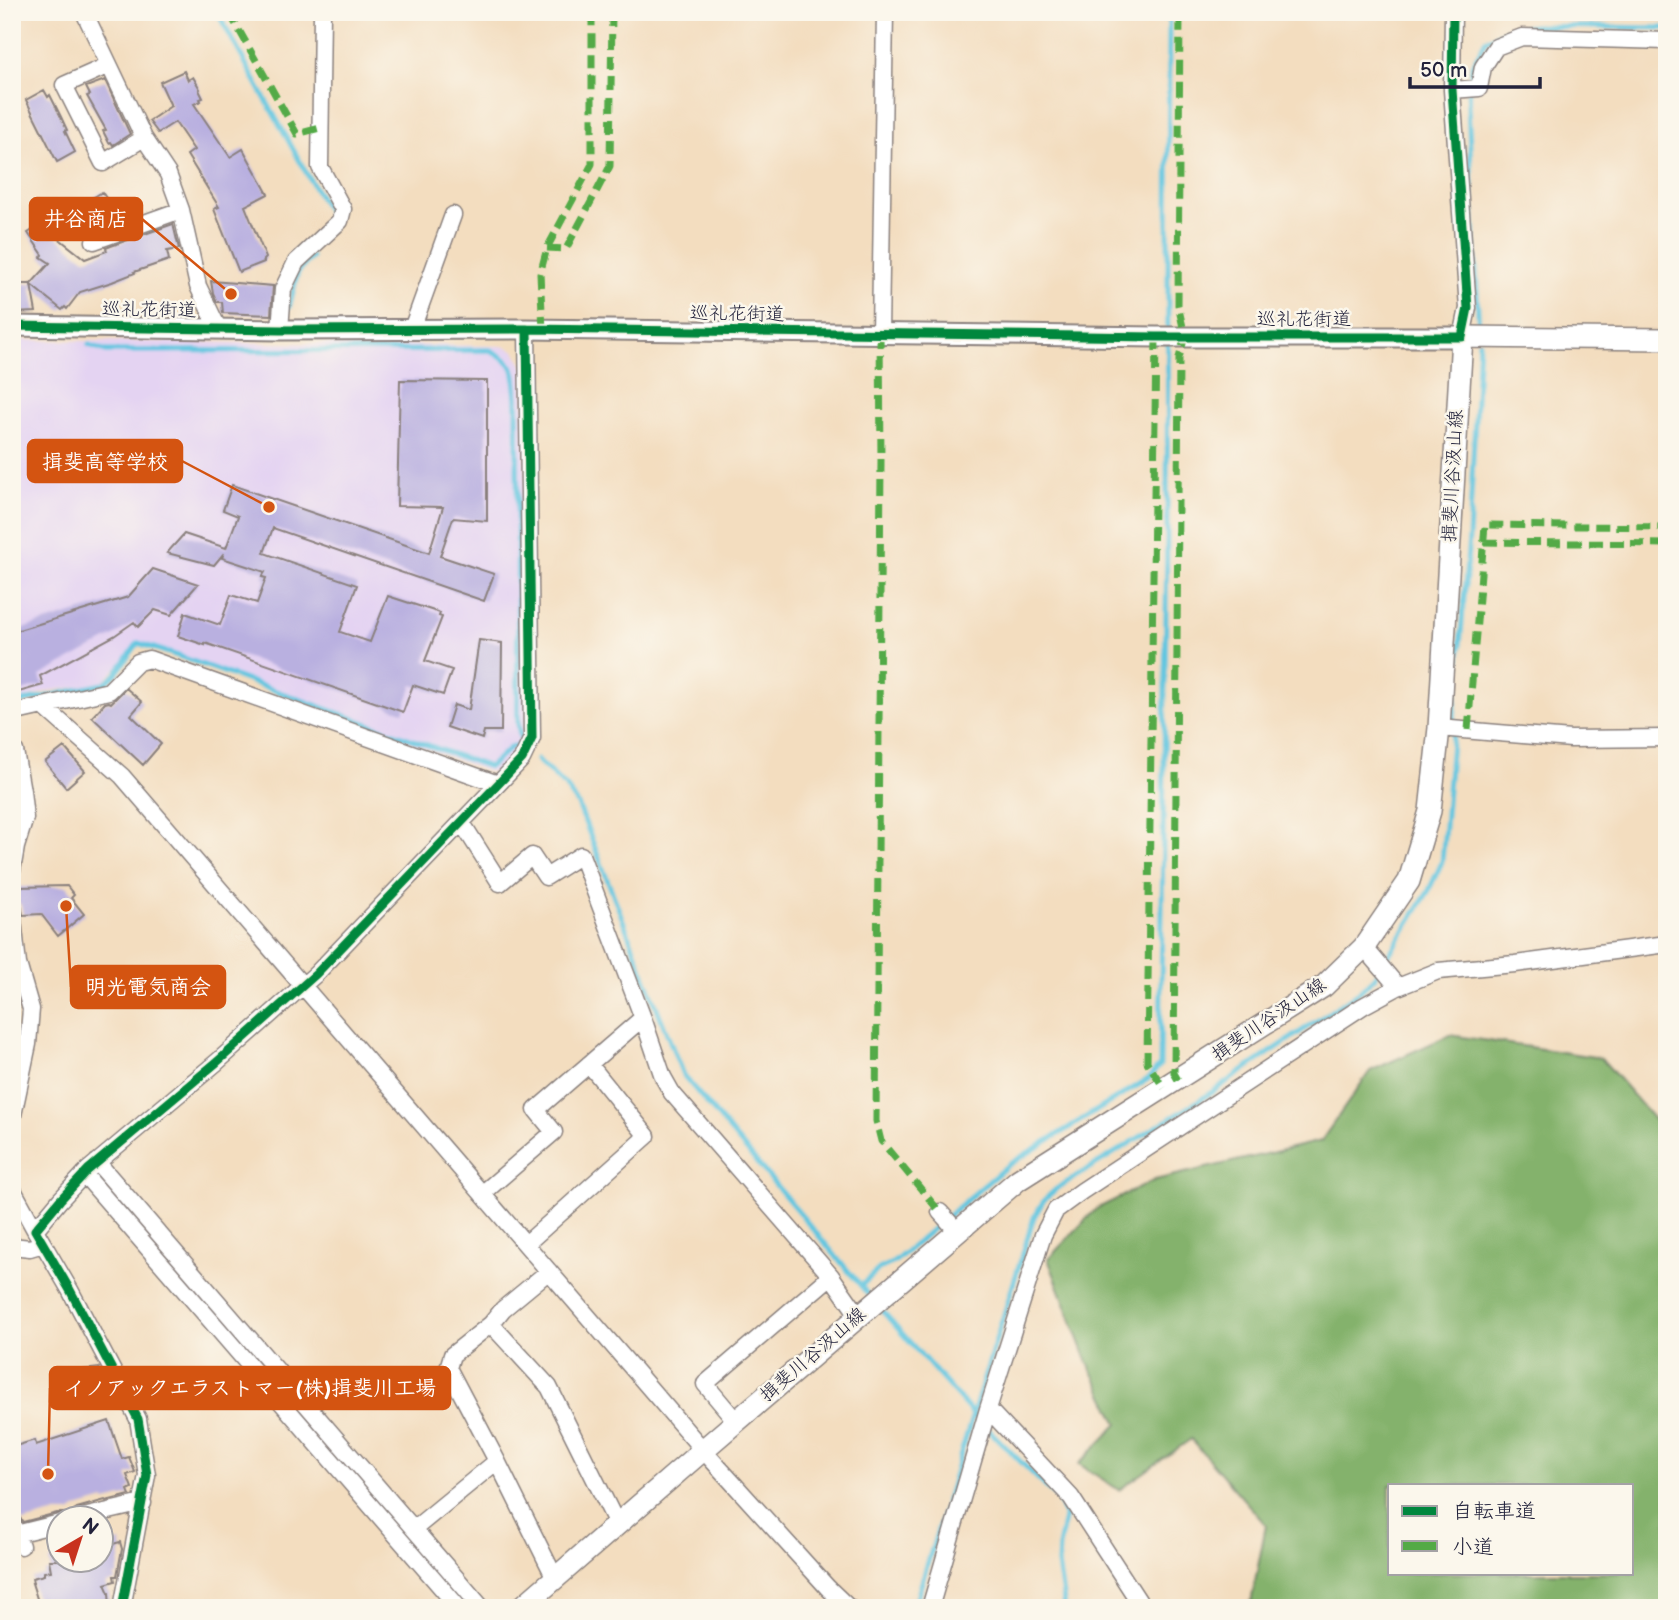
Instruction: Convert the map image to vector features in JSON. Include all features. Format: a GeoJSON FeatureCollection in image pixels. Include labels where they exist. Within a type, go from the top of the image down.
{"type":"FeatureCollection","features":[{"type":"Feature","properties":{"kind":"main road"},"geometry":{"type":"LineString","coordinates":[[1461,337],[1667,340]]}},
{"type":"Feature","properties":{"kind":"main road","name":"揖斐川谷汲山線"},"geometry":{"type":"LineString","coordinates":[[521,1608],[1018,1180],[1324,986],[1364,947],[1409,881],[1430,811],[1439,728],[1461,337]]}},
{"type":"Feature","properties":{"kind":"street"},"geometry":{"type":"LineString","coordinates":[[84,12],[144,138],[168,174],[181,210],[198,286],[218,328]]}},
{"type":"Feature","properties":{"kind":"street"},"geometry":{"type":"LineString","coordinates":[[280,330],[283,289],[296,262],[340,221],[343,209],[320,167],[322,12]]}},
{"type":"Feature","properties":{"kind":"street"},"geometry":{"type":"LineString","coordinates":[[880,333],[885,12]]}},
{"type":"Feature","properties":{"kind":"street"},"geometry":{"type":"LineString","coordinates":[[1453,12],[1452,90],[1468,308],[1461,337]]}},
{"type":"Feature","properties":{"kind":"street"},"geometry":{"type":"LineString","coordinates":[[1452,90],[1479,88],[1483,67],[1496,47],[1522,37],[1667,41]]}},
{"type":"Feature","properties":{"kind":"street"},"geometry":{"type":"LineString","coordinates":[[108,65],[64,85],[103,163],[144,138]]}},
{"type":"Feature","properties":{"kind":"street"},"geometry":{"type":"LineString","coordinates":[[94,241],[181,210]]}},
{"type":"Feature","properties":{"kind":"street"},"geometry":{"type":"LineString","coordinates":[[412,329],[453,215]]}},
{"type":"Feature","properties":{"kind":"street","name":"巡礼花街道"},"geometry":{"type":"LineString","coordinates":[[12,326],[1156,337],[1461,337]]}},
{"type":"Feature","properties":{"kind":"street"},"geometry":{"type":"LineString","coordinates":[[12,1247],[30,1248],[60,1200],[84,1174],[303,986],[522,759],[532,738],[527,329]]}},
{"type":"Feature","properties":{"kind":"street"},"geometry":{"type":"LineString","coordinates":[[12,713],[109,691],[138,662],[149,659],[498,784]]}},
{"type":"Feature","properties":{"kind":"street"},"geometry":{"type":"LineString","coordinates":[[43,706],[122,776],[703,1450],[849,1608]]}},
{"type":"Feature","properties":{"kind":"street"},"geometry":{"type":"LineString","coordinates":[[1439,728],[1571,740],[1667,738]]}},
{"type":"Feature","properties":{"kind":"street"},"geometry":{"type":"LineString","coordinates":[[12,748],[15,751],[25,817],[12,871]]}},
{"type":"Feature","properties":{"kind":"street"},"geometry":{"type":"LineString","coordinates":[[462,823],[500,883],[531,856],[546,877],[581,855],[663,1077],[672,1093],[831,1276],[859,1316]]}},
{"type":"Feature","properties":{"kind":"street"},"geometry":{"type":"LineString","coordinates":[[12,911],[15,964],[30,1009],[28,1044],[12,1119]]}},
{"type":"Feature","properties":{"kind":"street"},"geometry":{"type":"LineString","coordinates":[[930,1608],[1043,1234],[1056,1210],[1207,1108],[1398,986],[1438,971],[1667,944]]}},
{"type":"Feature","properties":{"kind":"street"},"geometry":{"type":"LineString","coordinates":[[1364,947],[1398,986]]}},
{"type":"Feature","properties":{"kind":"street"},"geometry":{"type":"LineString","coordinates":[[482,1194],[554,1132],[536,1110],[639,1021],[644,1021]]}},
{"type":"Feature","properties":{"kind":"street"},"geometry":{"type":"LineString","coordinates":[[526,1244],[647,1136],[589,1064]]}},
{"type":"Feature","properties":{"kind":"street"},"geometry":{"type":"LineString","coordinates":[[97,1162],[482,1608]]}},
{"type":"Feature","properties":{"kind":"street"},"geometry":{"type":"LineString","coordinates":[[84,1174],[459,1608]]}},
{"type":"Feature","properties":{"kind":"street"},"geometry":{"type":"LineString","coordinates":[[12,1188],[138,1419],[147,1475],[122,1608]]}},
{"type":"Feature","properties":{"kind":"street"},"geometry":{"type":"LineString","coordinates":[[940,1212],[958,1232]]}},
{"type":"Feature","properties":{"kind":"street"},"geometry":{"type":"LineString","coordinates":[[548,1272],[452,1355],[448,1368],[555,1578]]}},
{"type":"Feature","properties":{"kind":"street"},"geometry":{"type":"LineString","coordinates":[[736,1421],[705,1384],[831,1276]]}},
{"type":"Feature","properties":{"kind":"street"},"geometry":{"type":"LineString","coordinates":[[491,1324],[549,1387],[617,1524]]}},
{"type":"Feature","properties":{"kind":"street"},"geometry":{"type":"LineString","coordinates":[[988,1409],[1071,1497],[1143,1608]]}},
{"type":"Feature","properties":{"kind":"street"},"geometry":{"type":"LineString","coordinates":[[414,1529],[497,1461]]}},
{"type":"Feature","properties":{"kind":"street"},"geometry":{"type":"LineString","coordinates":[[116,1509],[143,1503]]}},
{"type":"Feature","properties":{"kind":"street"},"geometry":{"type":"LineString","coordinates":[[17,1534],[46,1527]]}},
{"type":"Feature","properties":{"kind":"shaded area"},"geometry":{"type":"Polygon","coordinates":[[[12,340],[501,346],[515,351],[524,369],[528,731],[499,774],[145,644],[136,648],[101,684],[48,691],[12,703],[12,340]]]}},
{"type":"Feature","properties":{"kind":"green space"},"geometry":{"type":"Polygon","coordinates":[[[1450,1035],[1601,1058],[1667,1134],[1667,1608],[1250,1608],[1266,1525],[1191,1439],[1119,1490],[1079,1464],[1118,1424],[1088,1363],[1048,1259],[1096,1209],[1155,1180],[1321,1141],[1370,1071],[1450,1035]]]}},
{"type":"Feature","properties":{"kind":"building"},"geometry":{"type":"Polygon","coordinates":[[[184,71],[188,80],[193,77],[203,98],[194,104],[230,157],[243,149],[268,194],[245,206],[266,258],[264,262],[239,272],[214,209],[219,207],[187,155],[194,150],[175,122],[158,133],[149,121],[171,106],[160,82],[184,71]]]}},
{"type":"Feature","properties":{"kind":"building"},"geometry":{"type":"Polygon","coordinates":[[[105,80],[130,134],[113,145],[109,143],[103,131],[106,130],[87,96],[90,95],[86,87],[105,80]]]}},
{"type":"Feature","properties":{"kind":"building"},"geometry":{"type":"Polygon","coordinates":[[[44,90],[48,97],[50,95],[75,152],[57,162],[26,100],[44,90]]]}},
{"type":"Feature","properties":{"kind":"building"},"geometry":{"type":"Polygon","coordinates":[[[102,192],[119,221],[99,228],[83,204],[102,192]]]}},
{"type":"Feature","properties":{"kind":"building"},"geometry":{"type":"Polygon","coordinates":[[[52,218],[63,233],[57,237],[85,259],[107,251],[106,248],[111,246],[173,224],[179,249],[167,251],[169,260],[80,292],[67,309],[65,307],[62,310],[31,285],[36,312],[12,313],[12,284],[31,284],[50,263],[41,257],[43,255],[28,233],[52,218]]]}},
{"type":"Feature","properties":{"kind":"building"},"geometry":{"type":"Polygon","coordinates":[[[211,281],[273,286],[271,315],[223,313],[222,302],[217,302],[211,281]]]}},
{"type":"Feature","properties":{"kind":"building"},"geometry":{"type":"Polygon","coordinates":[[[400,380],[487,381],[487,521],[453,518],[440,556],[494,574],[484,601],[273,528],[264,553],[357,585],[340,632],[370,642],[388,596],[440,613],[439,616],[442,617],[425,661],[452,670],[443,695],[413,685],[403,712],[178,636],[185,613],[220,625],[231,595],[257,603],[266,578],[262,577],[265,572],[222,558],[224,553],[214,565],[167,553],[184,534],[226,548],[238,516],[223,510],[232,485],[429,553],[443,507],[397,506],[400,380]]]}},
{"type":"Feature","properties":{"kind":"building"},"geometry":{"type":"Polygon","coordinates":[[[153,569],[198,584],[171,615],[155,610],[138,627],[134,622],[114,636],[40,676],[43,685],[12,694],[12,632],[128,597],[153,569]]]}},
{"type":"Feature","properties":{"kind":"building"},"geometry":{"type":"Polygon","coordinates":[[[479,640],[502,643],[501,731],[484,731],[482,739],[447,727],[454,705],[469,710],[479,640]]]}},
{"type":"Feature","properties":{"kind":"building"},"geometry":{"type":"Polygon","coordinates":[[[126,688],[142,702],[131,715],[161,744],[143,765],[92,717],[105,703],[111,703],[126,688]]]}},
{"type":"Feature","properties":{"kind":"building"},"geometry":{"type":"Polygon","coordinates":[[[64,747],[85,771],[66,788],[45,762],[64,747]]]}},
{"type":"Feature","properties":{"kind":"building"},"geometry":{"type":"Polygon","coordinates":[[[67,886],[74,895],[71,898],[84,914],[58,936],[41,914],[23,915],[18,902],[17,887],[67,886]]]}},
{"type":"Feature","properties":{"kind":"building"},"geometry":{"type":"Polygon","coordinates":[[[99,1368],[107,1389],[108,1402],[62,1409],[56,1373],[99,1368]]]}},
{"type":"Feature","properties":{"kind":"building"},"geometry":{"type":"Polygon","coordinates":[[[109,1421],[122,1459],[129,1457],[135,1472],[127,1475],[132,1488],[128,1490],[130,1495],[91,1504],[46,1504],[46,1516],[23,1522],[12,1500],[12,1447],[35,1440],[36,1445],[109,1421]]]}},
{"type":"Feature","properties":{"kind":"building"},"geometry":{"type":"Polygon","coordinates":[[[120,1542],[122,1549],[117,1576],[114,1576],[115,1581],[105,1584],[110,1608],[40,1608],[32,1578],[44,1575],[46,1572],[46,1574],[116,1574],[116,1543],[120,1542]]]}},
{"type":"Feature","properties":{"kind":"waterway"},"geometry":{"type":"LineString","coordinates":[[217,12],[328,212]]}},
{"type":"Feature","properties":{"kind":"waterway"},"geometry":{"type":"LineString","coordinates":[[861,1286],[879,1269],[894,1262],[1008,1165],[1148,1079],[1160,1065],[1167,535],[1169,12]]}},
{"type":"Feature","properties":{"kind":"waterway"},"geometry":{"type":"LineString","coordinates":[[1479,332],[1468,106],[1472,65],[1486,40],[1509,29],[1534,26],[1667,28]]}},
{"type":"Feature","properties":{"kind":"waterway"},"geometry":{"type":"LineString","coordinates":[[289,308],[298,272],[312,257]]}},
{"type":"Feature","properties":{"kind":"waterway"},"geometry":{"type":"LineString","coordinates":[[914,1608],[1034,1217],[1044,1200],[1056,1189],[1206,1096],[1359,992],[1375,977],[1428,892],[1442,862],[1469,538],[1479,342]]}},
{"type":"Feature","properties":{"kind":"waterway"},"geometry":{"type":"LineString","coordinates":[[89,345],[106,351],[490,350],[506,359],[515,374],[517,398],[518,723],[524,744]]}},
{"type":"Feature","properties":{"kind":"waterway"},"geometry":{"type":"LineString","coordinates":[[12,704],[104,684],[115,675],[138,643],[489,767],[511,747],[525,746]]}},
{"type":"Feature","properties":{"kind":"waterway"},"geometry":{"type":"LineString","coordinates":[[537,760],[566,787],[578,804],[683,1075],[872,1299]]}},
{"type":"Feature","properties":{"kind":"waterway"},"geometry":{"type":"LineString","coordinates":[[878,1306],[973,1414],[1059,1500],[1065,1517],[1058,1564],[1065,1608]]}},
{"type":"Feature","properties":{"kind":"marked path"},"geometry":{"type":"LineString","coordinates":[[229,12],[297,134],[320,128]]}},
{"type":"Feature","properties":{"kind":"marked path"},"geometry":{"type":"LineString","coordinates":[[543,329],[540,274],[547,248],[592,164],[592,12]]}},
{"type":"Feature","properties":{"kind":"marked path"},"geometry":{"type":"LineString","coordinates":[[547,248],[566,249],[610,166],[612,12]]}},
{"type":"Feature","properties":{"kind":"marked path"},"geometry":{"type":"LineString","coordinates":[[1178,1080],[1174,1073],[1179,358],[1185,336],[1178,305],[1180,12]]}},
{"type":"Feature","properties":{"kind":"marked path"},"geometry":{"type":"LineString","coordinates":[[880,333],[876,1121],[881,1141],[940,1212]]}},
{"type":"Feature","properties":{"kind":"marked path"},"geometry":{"type":"LineString","coordinates":[[1156,337],[1147,1062],[1164,1088]]}},
{"type":"Feature","properties":{"kind":"marked path"},"geometry":{"type":"LineString","coordinates":[[1468,730],[1485,525],[1667,527]]}},
{"type":"Feature","properties":{"kind":"marked path"},"geometry":{"type":"LineString","coordinates":[[1484,542],[1667,544]]}},
{"type":"Feature","properties":{"kind":"cycle path"},"geometry":{"type":"LineString","coordinates":[[12,326],[1156,337],[1462,337],[1468,308],[1452,90],[1453,12]]}},
{"type":"Feature","properties":{"kind":"cycle path"},"geometry":{"type":"LineString","coordinates":[[122,1608],[147,1475],[138,1419],[35,1230],[88,1170],[217,1062],[316,974],[522,759],[532,738],[527,329]]}},
{"type":"Feature","properties":{"kind":"place","name":"井谷商店"},"geometry":{"type":"Point","coordinates":[231,294]}},
{"type":"Feature","properties":{"kind":"place","name":"揖斐高等学校"},"geometry":{"type":"Point","coordinates":[269,507]}},
{"type":"Feature","properties":{"kind":"place","name":"明光電気商会"},"geometry":{"type":"Point","coordinates":[66,906]}},
{"type":"Feature","properties":{"kind":"place","name":"イノアックエラストマー(株)揖斐川工場"},"geometry":{"type":"Point","coordinates":[48,1474]}}]}
